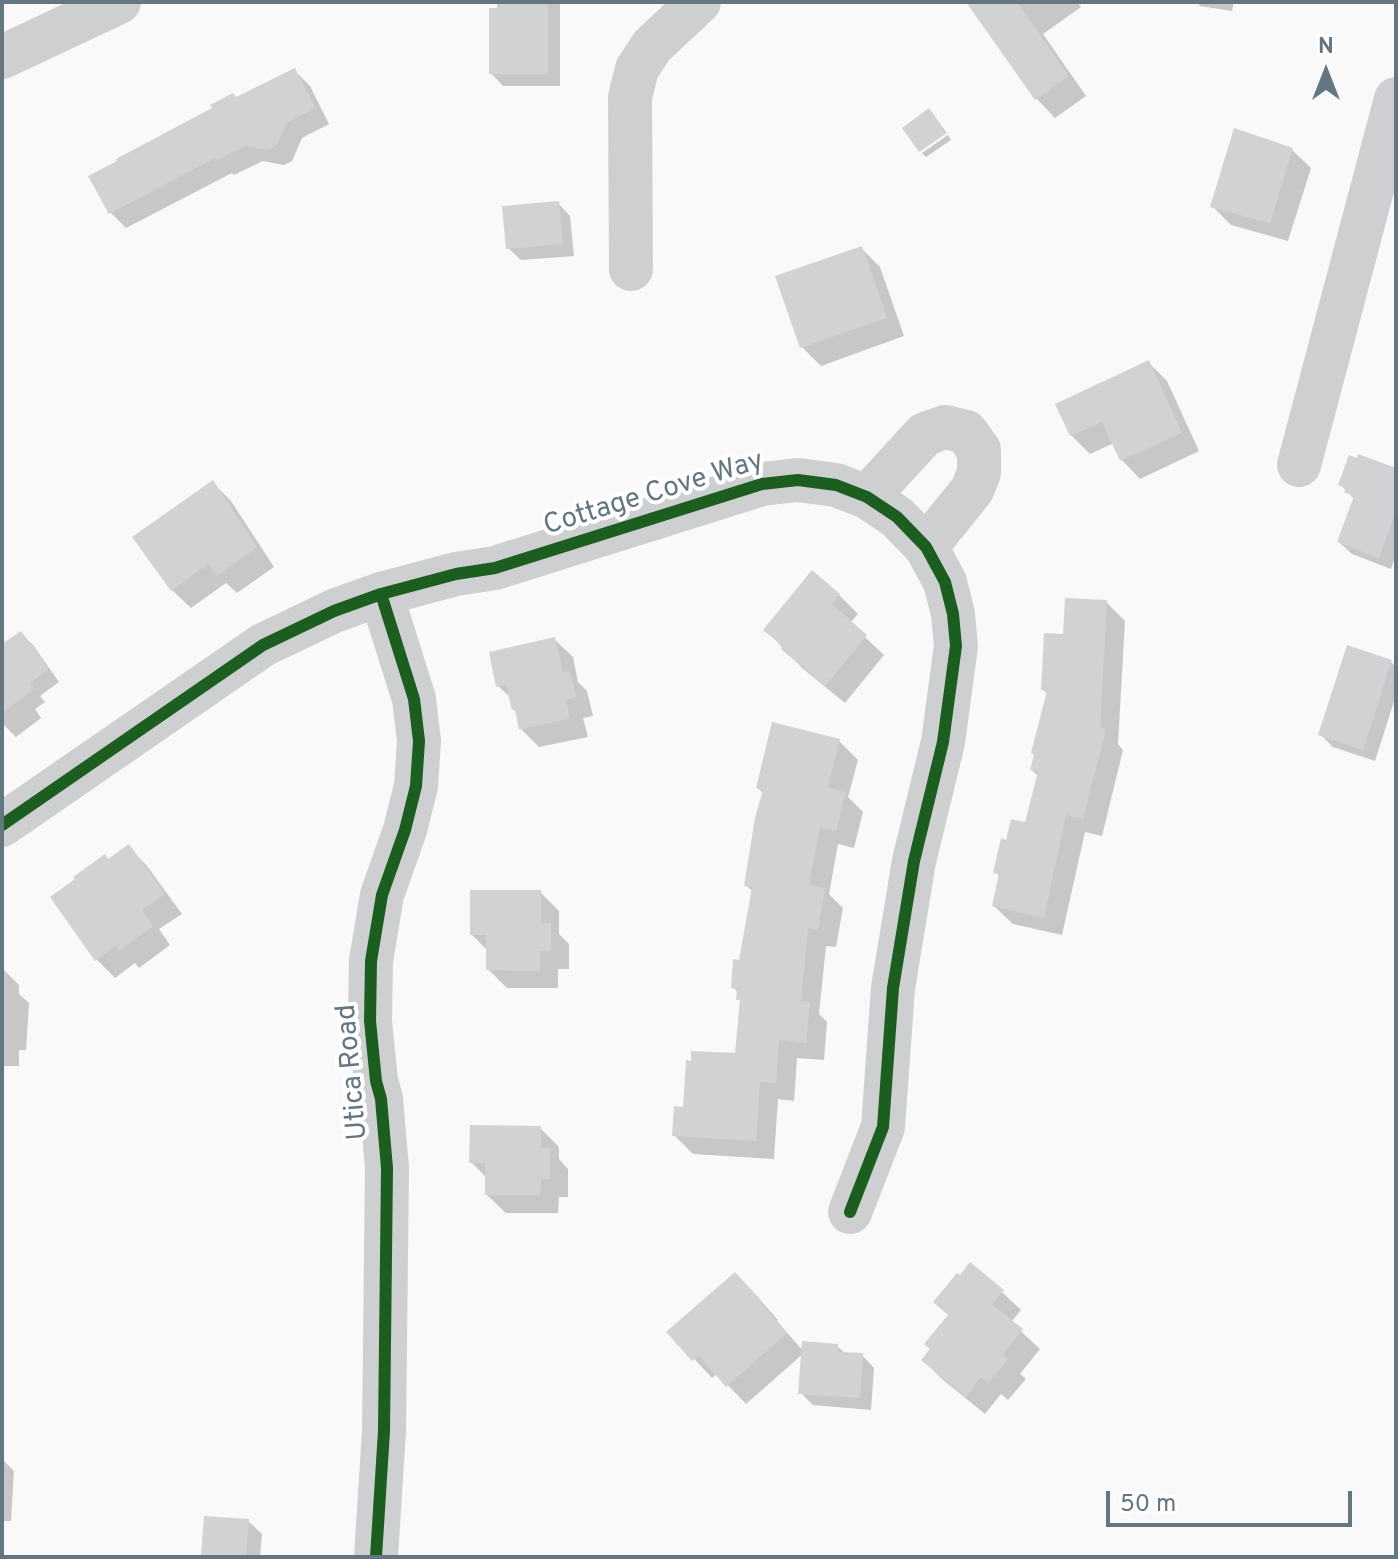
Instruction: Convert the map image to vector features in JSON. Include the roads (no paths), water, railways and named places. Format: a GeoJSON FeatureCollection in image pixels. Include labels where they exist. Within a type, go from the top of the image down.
{"type":"FeatureCollection","features":[{"type":"Feature","properties":{"kind":"street"},"geometry":{"type":"LineString","coordinates":[[2,57],[119,2]]}},
{"type":"Feature","properties":{"kind":"street"},"geometry":{"type":"LineString","coordinates":[[631,269],[630,97],[637,69],[652,46],[699,2]]}},
{"type":"Feature","properties":{"kind":"street"},"geometry":{"type":"LineString","coordinates":[[1299,465],[1396,99]]}},
{"type":"Feature","properties":{"kind":"street"},"geometry":{"type":"LineString","coordinates":[[867,497],[925,434],[945,427],[966,432],[979,450],[979,473],[972,490],[926,547]]}},
{"type":"Feature","properties":{"kind":"street","name":"Cottage Cove Way"},"geometry":{"type":"LineString","coordinates":[[2,825],[263,645],[334,611],[381,594],[456,574],[495,568],[762,484],[798,480],[836,485],[867,497],[897,517],[926,547],[945,582],[953,614],[956,646],[943,742],[914,861],[893,988],[883,1127],[850,1212]]}},
{"type":"Feature","properties":{"kind":"street","name":"Utica Road"},"geometry":{"type":"LineString","coordinates":[[376,1557],[384,1431],[387,1168],[370,1021],[371,961],[382,895],[405,830],[416,786],[419,741],[414,699],[381,594]]}}]}
